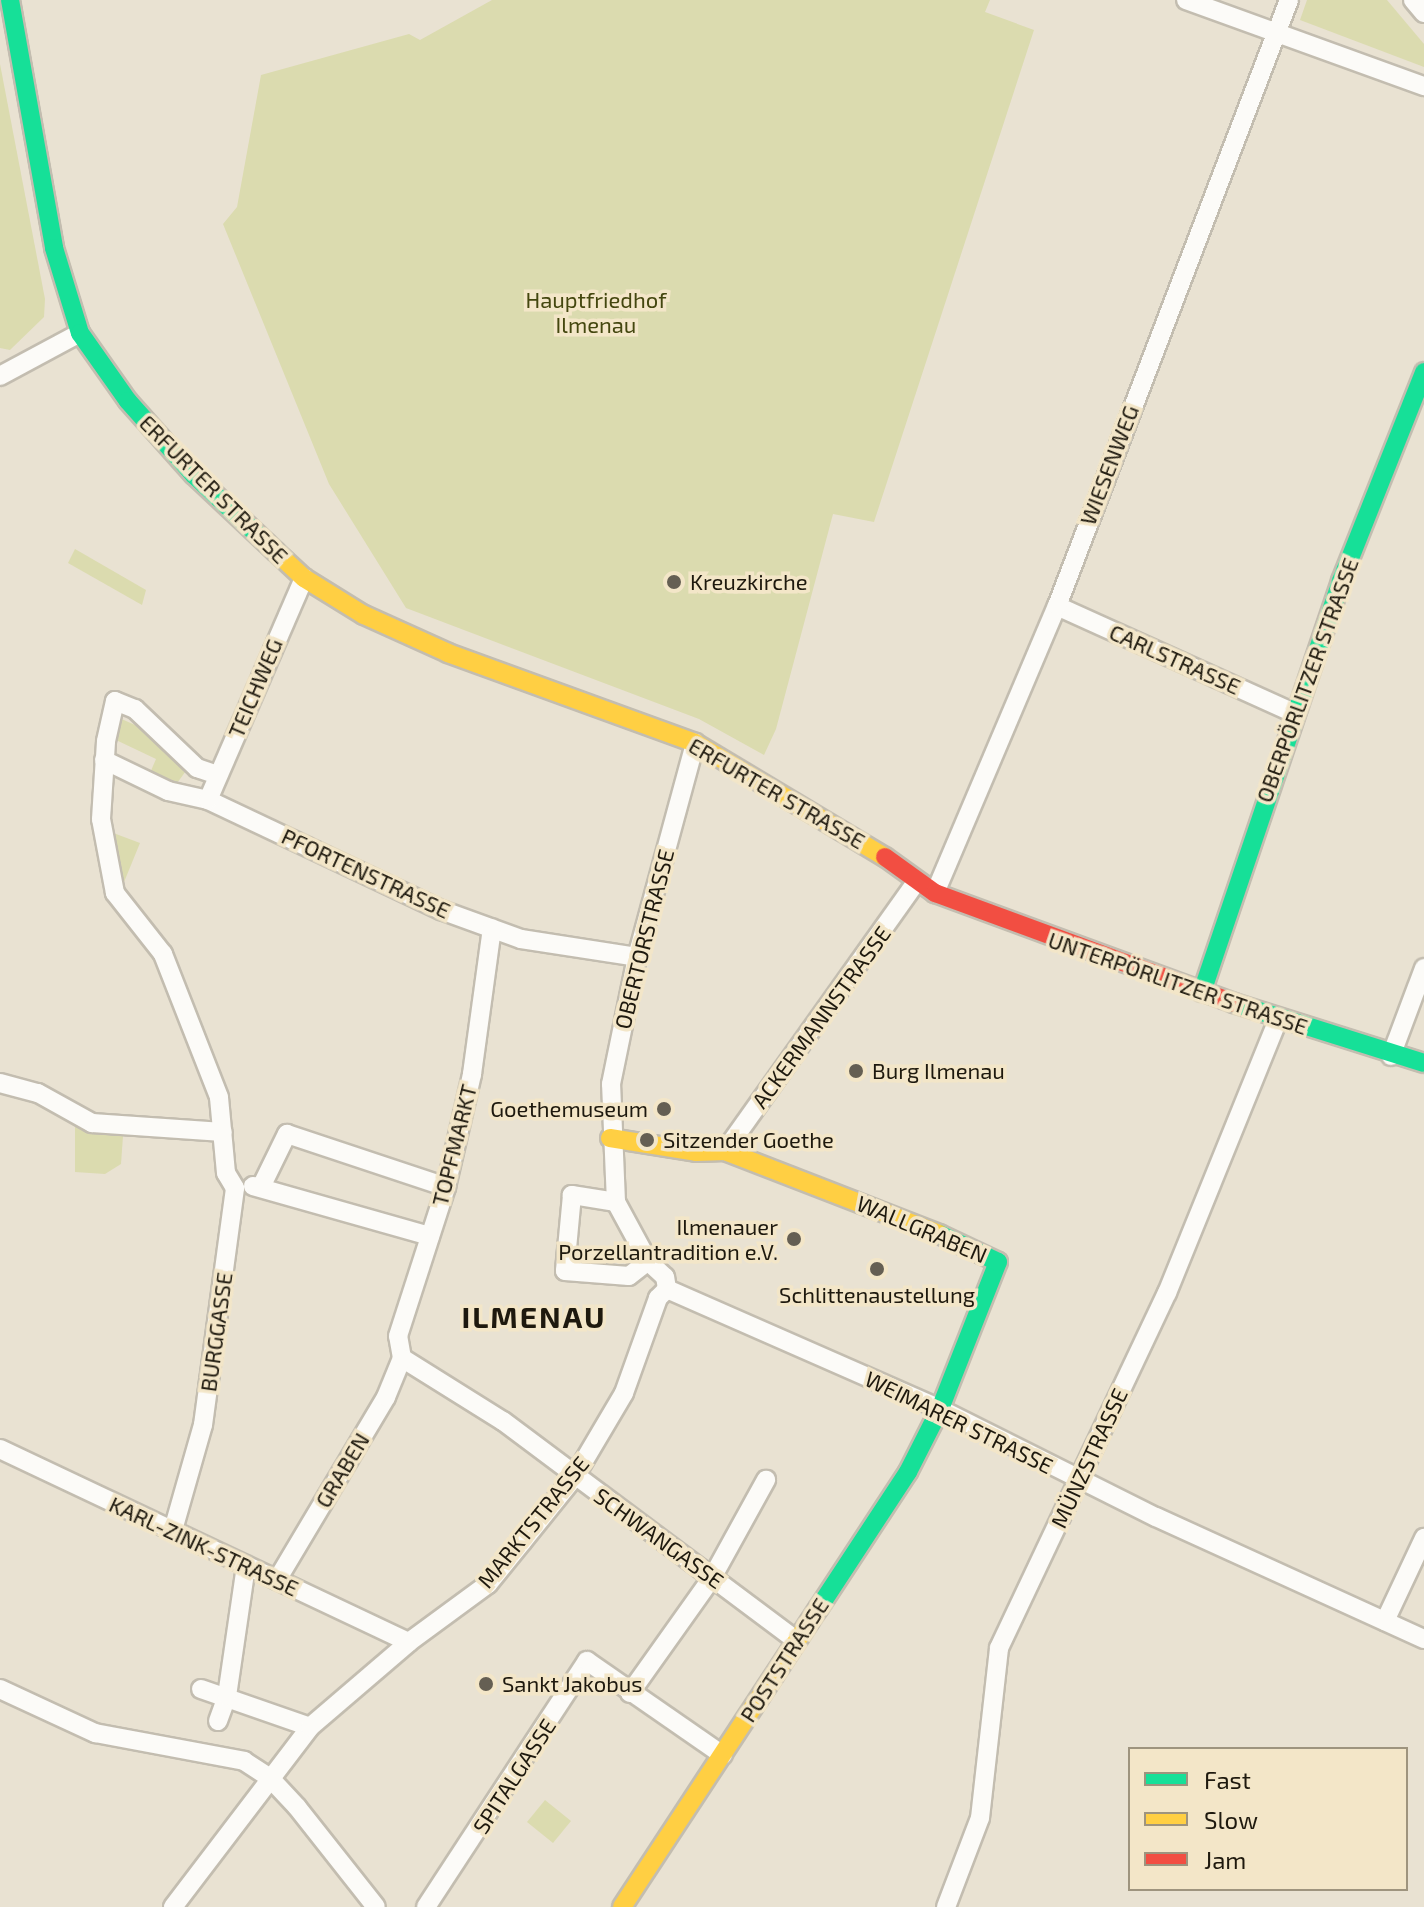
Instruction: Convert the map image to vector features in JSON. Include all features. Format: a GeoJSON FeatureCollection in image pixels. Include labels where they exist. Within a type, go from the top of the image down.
{"type":"FeatureCollection","features":[{"type":"Feature","properties":{"kind":"main road","name":"ERFURTER STRASSE"},"geometry":{"type":"LineString","coordinates":[[10,0],[54,248],[80,333],[128,401],[194,475],[304,578],[364,615],[448,653],[695,743],[844,828],[935,893]]}},
{"type":"Feature","properties":{"kind":"main road","name":"OBERPÖRLITZER STRASSE"},"geometry":{"type":"LineString","coordinates":[[1202,992],[1294,713],[1424,372]]}},
{"type":"Feature","properties":{"kind":"main road","name":"UNTERPÖRLITZER STRASSE"},"geometry":{"type":"LineString","coordinates":[[935,893],[1278,1019],[1391,1056],[1424,1063]]}},
{"type":"Feature","properties":{"kind":"main road","name":"WALLGRABEN"},"geometry":{"type":"LineString","coordinates":[[610,1138],[696,1152],[725,1151],[995,1256],[998,1262],[940,1409]]}},
{"type":"Feature","properties":{"kind":"main road","name":"POSTSTRASSE"},"geometry":{"type":"LineString","coordinates":[[622,1907],[908,1472],[940,1409]]}},
{"type":"Feature","properties":{"kind":"street"},"geometry":{"type":"LineString","coordinates":[[1186,0],[1424,86]]}},
{"type":"Feature","properties":{"kind":"street","name":"WIESENWEG"},"geometry":{"type":"LineString","coordinates":[[935,893],[1057,606],[1273,33],[1289,0]]}},
{"type":"Feature","properties":{"kind":"street"},"geometry":{"type":"LineString","coordinates":[[1413,0],[1424,13]]}},
{"type":"Feature","properties":{"kind":"street"},"geometry":{"type":"LineString","coordinates":[[0,376],[80,333]]}},
{"type":"Feature","properties":{"kind":"street","name":"TEICHWEG"},"geometry":{"type":"LineString","coordinates":[[208,800],[304,578]]}},
{"type":"Feature","properties":{"kind":"street","name":"CARLSTRASSE"},"geometry":{"type":"LineString","coordinates":[[1057,606],[1294,713]]}},
{"type":"Feature","properties":{"kind":"street"},"geometry":{"type":"LineString","coordinates":[[0,1083],[38,1093],[92,1123],[223,1132],[219,1097],[163,954],[115,893],[101,819],[104,760],[115,701],[135,709],[197,768],[217,775]]}},
{"type":"Feature","properties":{"kind":"street","name":"OBERTORSTRASSE"},"geometry":{"type":"LineString","coordinates":[[616,1202],[610,1138],[611,1084],[637,957],[695,743]]}},
{"type":"Feature","properties":{"kind":"street","name":"PFORTENSTRASSE"},"geometry":{"type":"LineString","coordinates":[[104,760],[168,791],[208,800],[441,910],[521,939],[637,957]]}},
{"type":"Feature","properties":{"kind":"street","name":"ACKERMANNSTRASSE"},"geometry":{"type":"LineString","coordinates":[[725,1151],[916,882]]}},
{"type":"Feature","properties":{"kind":"street","name":"TOPFMARKT"},"geometry":{"type":"LineString","coordinates":[[402,1358],[398,1336],[446,1187],[472,1074],[492,928]]}},
{"type":"Feature","properties":{"kind":"street"},"geometry":{"type":"LineString","coordinates":[[1391,1056],[1424,968]]}},
{"type":"Feature","properties":{"kind":"street","name":"MÜNZSTRASSE"},"geometry":{"type":"LineString","coordinates":[[946,1907],[980,1818],[999,1648],[1167,1293],[1278,1019]]}},
{"type":"Feature","properties":{"kind":"street","name":"BURGGASSE"},"geometry":{"type":"LineString","coordinates":[[173,1530],[203,1425],[235,1188],[226,1173],[223,1132]]}},
{"type":"Feature","properties":{"kind":"street"},"geometry":{"type":"LineString","coordinates":[[262,1185],[287,1134],[446,1187]]}},
{"type":"Feature","properties":{"kind":"street"},"geometry":{"type":"LineString","coordinates":[[235,1188],[262,1185],[430,1236]]}},
{"type":"Feature","properties":{"kind":"street"},"geometry":{"type":"LineString","coordinates":[[648,1261],[629,1276],[565,1271],[572,1195],[616,1202],[648,1261],[665,1277],[667,1289]]}},
{"type":"Feature","properties":{"kind":"street","name":"WEIMARER STRASSE"},"geometry":{"type":"LineString","coordinates":[[667,1289],[940,1409],[1079,1481],[1424,1639]]}},
{"type":"Feature","properties":{"kind":"street","name":"MARKTSTRASSE"},"geometry":{"type":"LineString","coordinates":[[173,1907],[310,1727],[409,1642],[488,1584],[575,1476],[624,1393],[658,1298],[667,1289]]}},
{"type":"Feature","properties":{"kind":"street","name":"SCHWANGASSE"},"geometry":{"type":"LineString","coordinates":[[402,1358],[503,1421],[796,1640]]}},
{"type":"Feature","properties":{"kind":"street","name":"GRABEN"},"geometry":{"type":"LineString","coordinates":[[277,1580],[386,1397],[402,1358]]}},
{"type":"Feature","properties":{"kind":"street","name":"KARL-ZINK-STRASSE"},"geometry":{"type":"LineString","coordinates":[[0,1449],[409,1642]]}},
{"type":"Feature","properties":{"kind":"street"},"geometry":{"type":"LineString","coordinates":[[630,1693],[713,1576],[766,1480]]}},
{"type":"Feature","properties":{"kind":"street"},"geometry":{"type":"LineString","coordinates":[[1385,1621],[1424,1538]]}},
{"type":"Feature","properties":{"kind":"street"},"geometry":{"type":"LineString","coordinates":[[218,1721],[226,1698],[246,1565]]}},
{"type":"Feature","properties":{"kind":"street","name":"SPITALGASSE"},"geometry":{"type":"LineString","coordinates":[[426,1907],[587,1661],[723,1755]]}},
{"type":"Feature","properties":{"kind":"street"},"geometry":{"type":"LineString","coordinates":[[0,1689],[95,1733],[212,1752],[244,1761],[269,1777],[376,1907]]}},
{"type":"Feature","properties":{"kind":"street"},"geometry":{"type":"LineString","coordinates":[[201,1689],[310,1727]]}},
{"type":"Feature","properties":{"kind":"green space","name":"Hauptfriedhof Ilmenau"},"geometry":{"type":"Polygon","coordinates":[[[492,0],[990,0],[985,12],[1034,30],[874,522],[833,514],[776,729],[764,755],[699,719],[406,608],[329,484],[223,224],[237,207],[261,75],[409,34],[420,40],[492,0]]]}},
{"type":"Feature","properties":{"kind":"green space"},"geometry":{"type":"Polygon","coordinates":[[[1307,0],[1387,0],[1424,44],[1424,67],[1300,20],[1307,0]]]}},
{"type":"Feature","properties":{"kind":"green space"},"geometry":{"type":"Polygon","coordinates":[[[0,64],[45,299],[44,317],[10,350],[0,348],[0,64]]]}},
{"type":"Feature","properties":{"kind":"green space"},"geometry":{"type":"Polygon","coordinates":[[[75,549],[146,590],[142,605],[68,563],[75,549]]]}},
{"type":"Feature","properties":{"kind":"green space"},"geometry":{"type":"Polygon","coordinates":[[[117,717],[135,725],[188,768],[175,786],[150,773],[156,759],[116,740],[117,717]]]}},
{"type":"Feature","properties":{"kind":"green space"},"geometry":{"type":"Polygon","coordinates":[[[108,831],[140,843],[122,887],[108,831]]]}},
{"type":"Feature","properties":{"kind":"green space"},"geometry":{"type":"Polygon","coordinates":[[[75,1126],[123,1136],[121,1164],[105,1174],[75,1172],[75,1126]]]}},
{"type":"Feature","properties":{"kind":"green space"},"geometry":{"type":"Polygon","coordinates":[[[545,1800],[571,1821],[553,1843],[527,1822],[545,1800]]]}},
{"type":"Feature","properties":{"kind":"traffic: fast"},"geometry":{"type":"LineString","coordinates":[[10,0],[54,248],[80,333],[128,401],[194,475],[276,552]]}},
{"type":"Feature","properties":{"kind":"traffic: fast"},"geometry":{"type":"LineString","coordinates":[[1202,992],[1341,581],[1424,372]]}},
{"type":"Feature","properties":{"kind":"traffic: fast"},"geometry":{"type":"LineString","coordinates":[[1234,1003],[1424,1063]]}},
{"type":"Feature","properties":{"kind":"traffic: fast"},"geometry":{"type":"LineString","coordinates":[[818,1609],[908,1472],[940,1409],[998,1262],[939,1234]]}},
{"type":"Feature","properties":{"kind":"traffic: slow"},"geometry":{"type":"LineString","coordinates":[[276,552],[304,578],[364,615],[448,653],[695,743],[885,857]]}},
{"type":"Feature","properties":{"kind":"traffic: slow"},"geometry":{"type":"LineString","coordinates":[[610,1138],[696,1152],[725,1151],[939,1234]]}},
{"type":"Feature","properties":{"kind":"traffic: slow"},"geometry":{"type":"LineString","coordinates":[[622,1907],[818,1609]]}},
{"type":"Feature","properties":{"kind":"traffic: jam"},"geometry":{"type":"LineString","coordinates":[[885,857],[935,893],[1234,1003]]}},
{"type":"Feature","properties":{"kind":"place","name":"Kreuzkirche"},"geometry":{"type":"Point","coordinates":[674,582]}},
{"type":"Feature","properties":{"kind":"place","name":"Burg Ilmenau"},"geometry":{"type":"Point","coordinates":[856,1071]}},
{"type":"Feature","properties":{"kind":"place","name":"Goethemuseum"},"geometry":{"type":"Point","coordinates":[664,1109]}},
{"type":"Feature","properties":{"kind":"place","name":"Sitzender Goethe"},"geometry":{"type":"Point","coordinates":[647,1140]}},
{"type":"Feature","properties":{"kind":"place","name":"Ilmenauer Porzellantradition e.V."},"geometry":{"type":"Point","coordinates":[794,1239]}},
{"type":"Feature","properties":{"kind":"place","name":"Schlittenaustellung"},"geometry":{"type":"Point","coordinates":[877,1269]}},
{"type":"Feature","properties":{"kind":"place","name":"Sankt Jakobus"},"geometry":{"type":"Point","coordinates":[486,1684]}},
{"type":"Feature","properties":{"kind":"district","name":"ILMENAU"},"geometry":{"type":"Point","coordinates":[534,1316]}}]}
